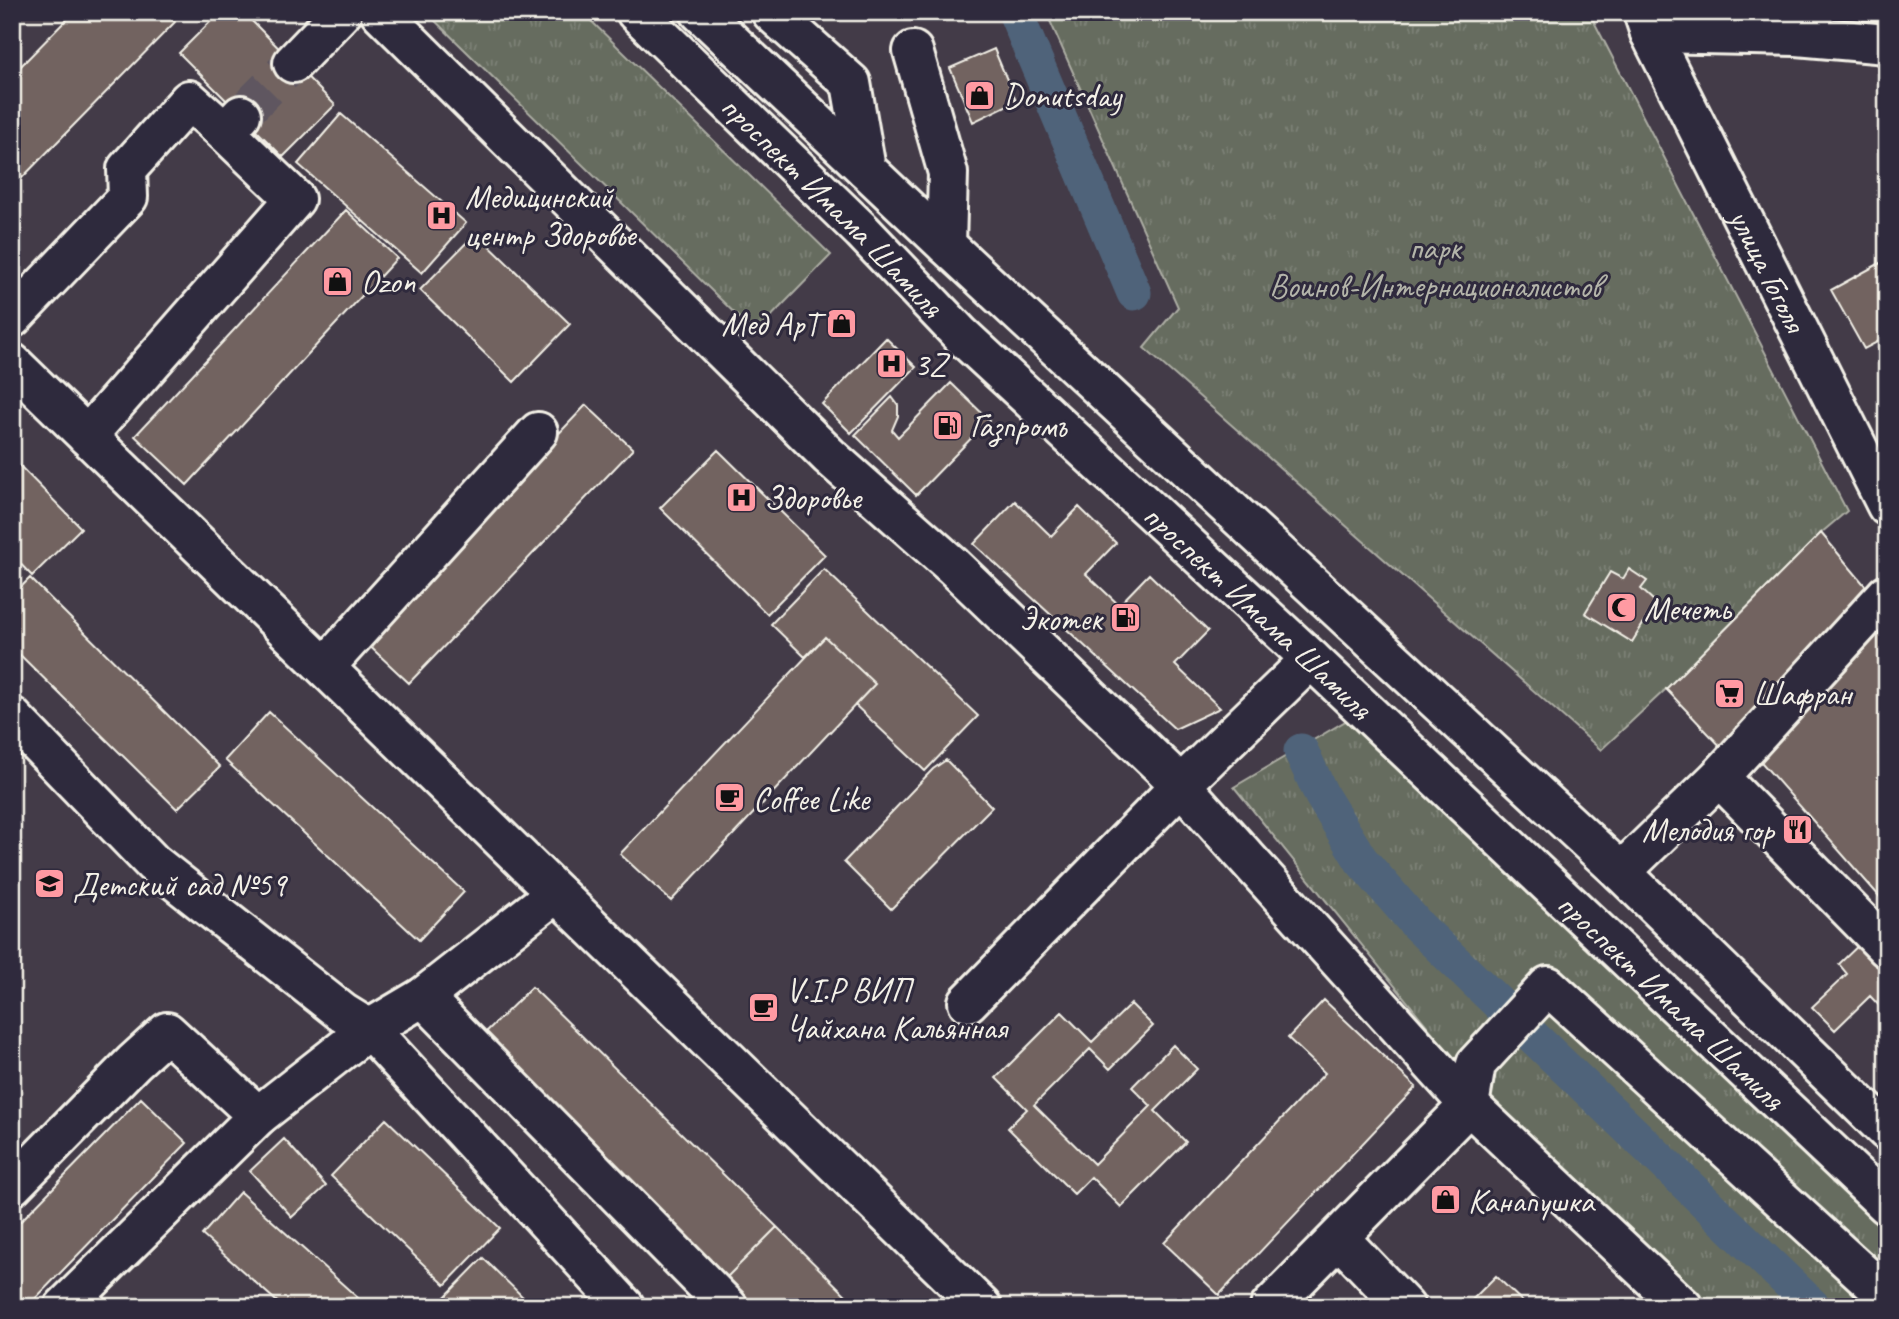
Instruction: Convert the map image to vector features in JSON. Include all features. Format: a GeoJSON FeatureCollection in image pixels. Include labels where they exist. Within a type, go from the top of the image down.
{"type":"FeatureCollection","features":[{"type":"Feature","properties":{"kind":"street"},"geometry":{"type":"LineString","coordinates":[[293,62],[342,12]]}},
{"type":"Feature","properties":{"kind":"street"},"geometry":{"type":"LineString","coordinates":[[380,12],[829,456],[953,566],[1181,785],[1469,1105],[1683,1307]]}},
{"type":"Feature","properties":{"kind":"street","name":"проспект Имама Шамиля"},"geometry":{"type":"LineString","coordinates":[[636,12],[862,231],[961,335],[1311,659],[1887,1205]]}},
{"type":"Feature","properties":{"kind":"street","name":"проспект Имама Шамиля"},"geometry":{"type":"LineString","coordinates":[[700,12],[946,245],[1621,872],[1887,1131]]}},
{"type":"Feature","properties":{"kind":"street"},"geometry":{"type":"LineString","coordinates":[[771,12],[851,83],[866,169]]}},
{"type":"Feature","properties":{"kind":"street","name":"улица Гоголя"},"geometry":{"type":"LineString","coordinates":[[1800,20],[1887,44]]}},
{"type":"Feature","properties":{"kind":"street","name":"улица Гоголя"},"geometry":{"type":"LineString","coordinates":[[1887,20],[1647,23],[1887,506]]}},
{"type":"Feature","properties":{"kind":"street"},"geometry":{"type":"LineString","coordinates":[[913,51],[948,173],[946,245]]}},
{"type":"Feature","properties":{"kind":"street"},"geometry":{"type":"LineString","coordinates":[[12,318],[128,197],[127,169],[189,100],[233,123],[295,199],[88,436]]}},
{"type":"Feature","properties":{"kind":"street"},"geometry":{"type":"LineString","coordinates":[[12,363],[982,1307]]}},
{"type":"Feature","properties":{"kind":"street"},"geometry":{"type":"LineString","coordinates":[[325,667],[538,432]]}},
{"type":"Feature","properties":{"kind":"street"},"geometry":{"type":"LineString","coordinates":[[1621,872],[1719,777],[1887,594]]}},
{"type":"Feature","properties":{"kind":"street"},"geometry":{"type":"LineString","coordinates":[[968,1002],[1181,785],[1311,659]]}},
{"type":"Feature","properties":{"kind":"street"},"geometry":{"type":"LineString","coordinates":[[12,717],[153,863],[343,1013],[369,1029],[625,1307]]}},
{"type":"Feature","properties":{"kind":"street"},"geometry":{"type":"LineString","coordinates":[[1719,777],[1887,948]]}},
{"type":"Feature","properties":{"kind":"street"},"geometry":{"type":"LineString","coordinates":[[64,1307],[258,1116],[369,1029],[423,997],[556,893]]}},
{"type":"Feature","properties":{"kind":"street"},"geometry":{"type":"LineString","coordinates":[[1270,1307],[1469,1105],[1476,1065],[1548,986],[1887,1296]]}},
{"type":"Feature","properties":{"kind":"street"},"geometry":{"type":"LineString","coordinates":[[423,997],[727,1307]]}},
{"type":"Feature","properties":{"kind":"street"},"geometry":{"type":"LineString","coordinates":[[12,1186],[167,1032],[258,1116]]}},
{"type":"Feature","properties":{"kind":"street"},"geometry":{"type":"LineString","coordinates":[[1339,1238],[1405,1307]]}},
{"type":"Feature","properties":{"kind":"green space"},"geometry":{"type":"Polygon","coordinates":[[[426,12],[582,12],[831,255],[755,333],[426,12]]]}},
{"type":"Feature","properties":{"kind":"green space","name":"парк Воинов-Интернационалистов"},"geometry":{"type":"Polygon","coordinates":[[[1046,12],[1589,12],[1847,511],[1821,533],[1666,689],[1601,750],[1144,348],[1178,307],[1046,12]]]}},
{"type":"Feature","properties":{"kind":"green space"},"geometry":{"type":"Polygon","coordinates":[[[1349,719],[1887,1227],[1887,1307],[1713,1307],[1474,1084],[1234,787],[1349,719]]]}},
{"type":"Feature","properties":{"kind":"building"},"geometry":{"type":"Polygon","coordinates":[[[74,12],[165,12],[175,22],[12,188],[12,75],[74,12]]]}},
{"type":"Feature","properties":{"kind":"building"},"geometry":{"type":"Polygon","coordinates":[[[220,12],[243,12],[335,105],[283,157],[179,53],[220,12]]]}},
{"type":"Feature","properties":{"kind":"building"},"geometry":{"type":"Polygon","coordinates":[[[994,49],[1016,101],[973,122],[950,68],[994,49]]]}},
{"type":"Feature","properties":{"kind":"building"},"geometry":{"type":"Polygon","coordinates":[[[341,114],[466,223],[422,273],[298,164],[341,114]]]}},
{"type":"Feature","properties":{"kind":"building"},"geometry":{"type":"Polygon","coordinates":[[[346,210],[397,258],[187,485],[135,436],[346,210]]]}},
{"type":"Feature","properties":{"kind":"building"},"geometry":{"type":"Polygon","coordinates":[[[476,233],[570,324],[514,382],[420,290],[476,233]]]}},
{"type":"Feature","properties":{"kind":"building"},"geometry":{"type":"Polygon","coordinates":[[[1884,261],[1887,267],[1887,337],[1864,349],[1831,290],[1884,261]]]}},
{"type":"Feature","properties":{"kind":"building"},"geometry":{"type":"Polygon","coordinates":[[[886,338],[916,367],[851,433],[822,404],[886,338]]]}},
{"type":"Feature","properties":{"kind":"building"},"geometry":{"type":"Polygon","coordinates":[[[951,383],[989,420],[916,495],[855,435],[892,397],[898,405],[898,416],[892,430],[898,437],[951,383]]]}},
{"type":"Feature","properties":{"kind":"building"},"geometry":{"type":"Polygon","coordinates":[[[586,405],[633,449],[409,683],[363,640],[586,405]]]}},
{"type":"Feature","properties":{"kind":"building"},"geometry":{"type":"Polygon","coordinates":[[[718,450],[825,555],[767,614],[660,508],[718,450]]]}},
{"type":"Feature","properties":{"kind":"building"},"geometry":{"type":"Polygon","coordinates":[[[12,458],[81,528],[32,576],[12,555],[12,458]]]}},
{"type":"Feature","properties":{"kind":"building","name":"Экотек"},"geometry":{"type":"Polygon","coordinates":[[[1015,501],[1051,536],[1079,507],[1116,543],[1086,574],[1119,605],[1149,574],[1208,631],[1175,665],[1220,708],[1175,729],[974,544],[1015,501]]]}},
{"type":"Feature","properties":{"kind":"building"},"geometry":{"type":"Polygon","coordinates":[[[1821,533],[1873,595],[1725,751],[1666,689],[1821,533]]]}},
{"type":"Feature","properties":{"kind":"building"},"geometry":{"type":"Polygon","coordinates":[[[824,569],[978,716],[925,771],[855,705],[875,684],[825,637],[805,657],[771,624],[824,569]]]}},
{"type":"Feature","properties":{"kind":"building","name":"Мечеть"},"geometry":{"type":"Polygon","coordinates":[[[1629,569],[1647,581],[1641,589],[1656,603],[1632,642],[1585,613],[1610,572],[1623,579],[1629,569]]]}},
{"type":"Feature","properties":{"kind":"building"},"geometry":{"type":"Polygon","coordinates":[[[30,578],[220,767],[177,809],[12,647],[12,596],[30,578]]]}},
{"type":"Feature","properties":{"kind":"building"},"geometry":{"type":"Polygon","coordinates":[[[1879,621],[1887,629],[1887,746],[1879,754],[1887,763],[1887,905],[1755,755],[1879,621]]]}},
{"type":"Feature","properties":{"kind":"building"},"geometry":{"type":"Polygon","coordinates":[[[825,637],[875,684],[671,901],[620,854],[825,637]]]}},
{"type":"Feature","properties":{"kind":"building"},"geometry":{"type":"Polygon","coordinates":[[[269,712],[464,892],[419,940],[225,760],[269,712]]]}},
{"type":"Feature","properties":{"kind":"building"},"geometry":{"type":"Polygon","coordinates":[[[946,760],[992,807],[891,909],[844,862],[933,769],[946,760]]]}},
{"type":"Feature","properties":{"kind":"building"},"geometry":{"type":"Polygon","coordinates":[[[1863,941],[1887,965],[1887,1014],[1870,996],[1835,1030],[1812,1007],[1847,974],[1839,964],[1863,941]]]}},
{"type":"Feature","properties":{"kind":"building"},"geometry":{"type":"Polygon","coordinates":[[[532,987],[777,1227],[724,1280],[480,1038],[532,987]]]}},
{"type":"Feature","properties":{"kind":"building"},"geometry":{"type":"Polygon","coordinates":[[[1324,1000],[1416,1087],[1219,1295],[1164,1243],[1325,1073],[1288,1038],[1324,1000]]]}},
{"type":"Feature","properties":{"kind":"building"},"geometry":{"type":"Polygon","coordinates":[[[1131,1004],[1153,1026],[1110,1069],[1090,1049],[1034,1105],[1094,1164],[1151,1106],[1132,1087],[1173,1045],[1197,1069],[1155,1111],[1186,1142],[1121,1207],[1091,1177],[1074,1194],[1008,1128],[1027,1109],[996,1078],[1062,1012],[1092,1042],[1131,1004]]]}},
{"type":"Feature","properties":{"kind":"building"},"geometry":{"type":"Polygon","coordinates":[[[141,1098],[187,1143],[27,1307],[12,1307],[12,1230],[141,1098]]]}},
{"type":"Feature","properties":{"kind":"building"},"geometry":{"type":"Polygon","coordinates":[[[386,1119],[500,1228],[445,1285],[331,1176],[386,1119]]]}},
{"type":"Feature","properties":{"kind":"building"},"geometry":{"type":"Polygon","coordinates":[[[284,1139],[326,1186],[292,1217],[250,1171],[284,1139]]]}},
{"type":"Feature","properties":{"kind":"building"},"geometry":{"type":"Polygon","coordinates":[[[240,1192],[368,1307],[283,1307],[202,1235],[240,1192]]]}},
{"type":"Feature","properties":{"kind":"building"},"geometry":{"type":"Polygon","coordinates":[[[777,1227],[858,1307],[752,1307],[724,1280],[777,1227]]]}},
{"type":"Feature","properties":{"kind":"building"},"geometry":{"type":"Polygon","coordinates":[[[483,1258],[533,1307],[435,1307],[483,1258]]]}},
{"type":"Feature","properties":{"kind":"building"},"geometry":{"type":"Polygon","coordinates":[[[1496,1276],[1528,1307],[1465,1307],[1496,1276]]]}},
{"type":"Feature","properties":{"kind":"waterway"},"geometry":{"type":"LineString","coordinates":[[1015,12],[1134,293]]}},
{"type":"Feature","properties":{"kind":"waterway"},"geometry":{"type":"LineString","coordinates":[[1301,751],[1322,796],[1361,860],[1418,926],[1814,1307]]}},
{"type":"Feature","properties":{"kind":"tunnel"},"geometry":{"type":"LineString","coordinates":[[241,115],[293,63]]}},
{"type":"Feature","properties":{"kind":"place","name":"Donutsday"},"geometry":{"type":"Point","coordinates":[980,95]}},
{"type":"Feature","properties":{"kind":"place","name":"Медицинский центр Здоровье"},"geometry":{"type":"Point","coordinates":[442,215]}},
{"type":"Feature","properties":{"kind":"place","name":"Ozon"},"geometry":{"type":"Point","coordinates":[338,281]}},
{"type":"Feature","properties":{"kind":"place","name":"Мед АрТ"},"geometry":{"type":"Point","coordinates":[842,323]}},
{"type":"Feature","properties":{"kind":"place","name":"3Z"},"geometry":{"type":"Point","coordinates":[891,364]}},
{"type":"Feature","properties":{"kind":"place","name":"Газпромъ"},"geometry":{"type":"Point","coordinates":[947,425]}},
{"type":"Feature","properties":{"kind":"place","name":"Здоровье"},"geometry":{"type":"Point","coordinates":[741,497]}},
{"type":"Feature","properties":{"kind":"place","name":"Мечеть"},"geometry":{"type":"Point","coordinates":[1621,608]}},
{"type":"Feature","properties":{"kind":"place","name":"Экотек"},"geometry":{"type":"Point","coordinates":[1125,618]}},
{"type":"Feature","properties":{"kind":"place","name":"Шафран"},"geometry":{"type":"Point","coordinates":[1730,693]}},
{"type":"Feature","properties":{"kind":"place","name":"Coffee Like"},"geometry":{"type":"Point","coordinates":[730,798]}},
{"type":"Feature","properties":{"kind":"place","name":"Мелодия гор"},"geometry":{"type":"Point","coordinates":[1797,829]}},
{"type":"Feature","properties":{"kind":"place","name":"Детский сад №59"},"geometry":{"type":"Point","coordinates":[50,884]}},
{"type":"Feature","properties":{"kind":"place","name":"V.I.P ВИП Чайхана Кальянная"},"geometry":{"type":"Point","coordinates":[763,1008]}},
{"type":"Feature","properties":{"kind":"place","name":"Канапушка"},"geometry":{"type":"Point","coordinates":[1445,1200]}}]}
